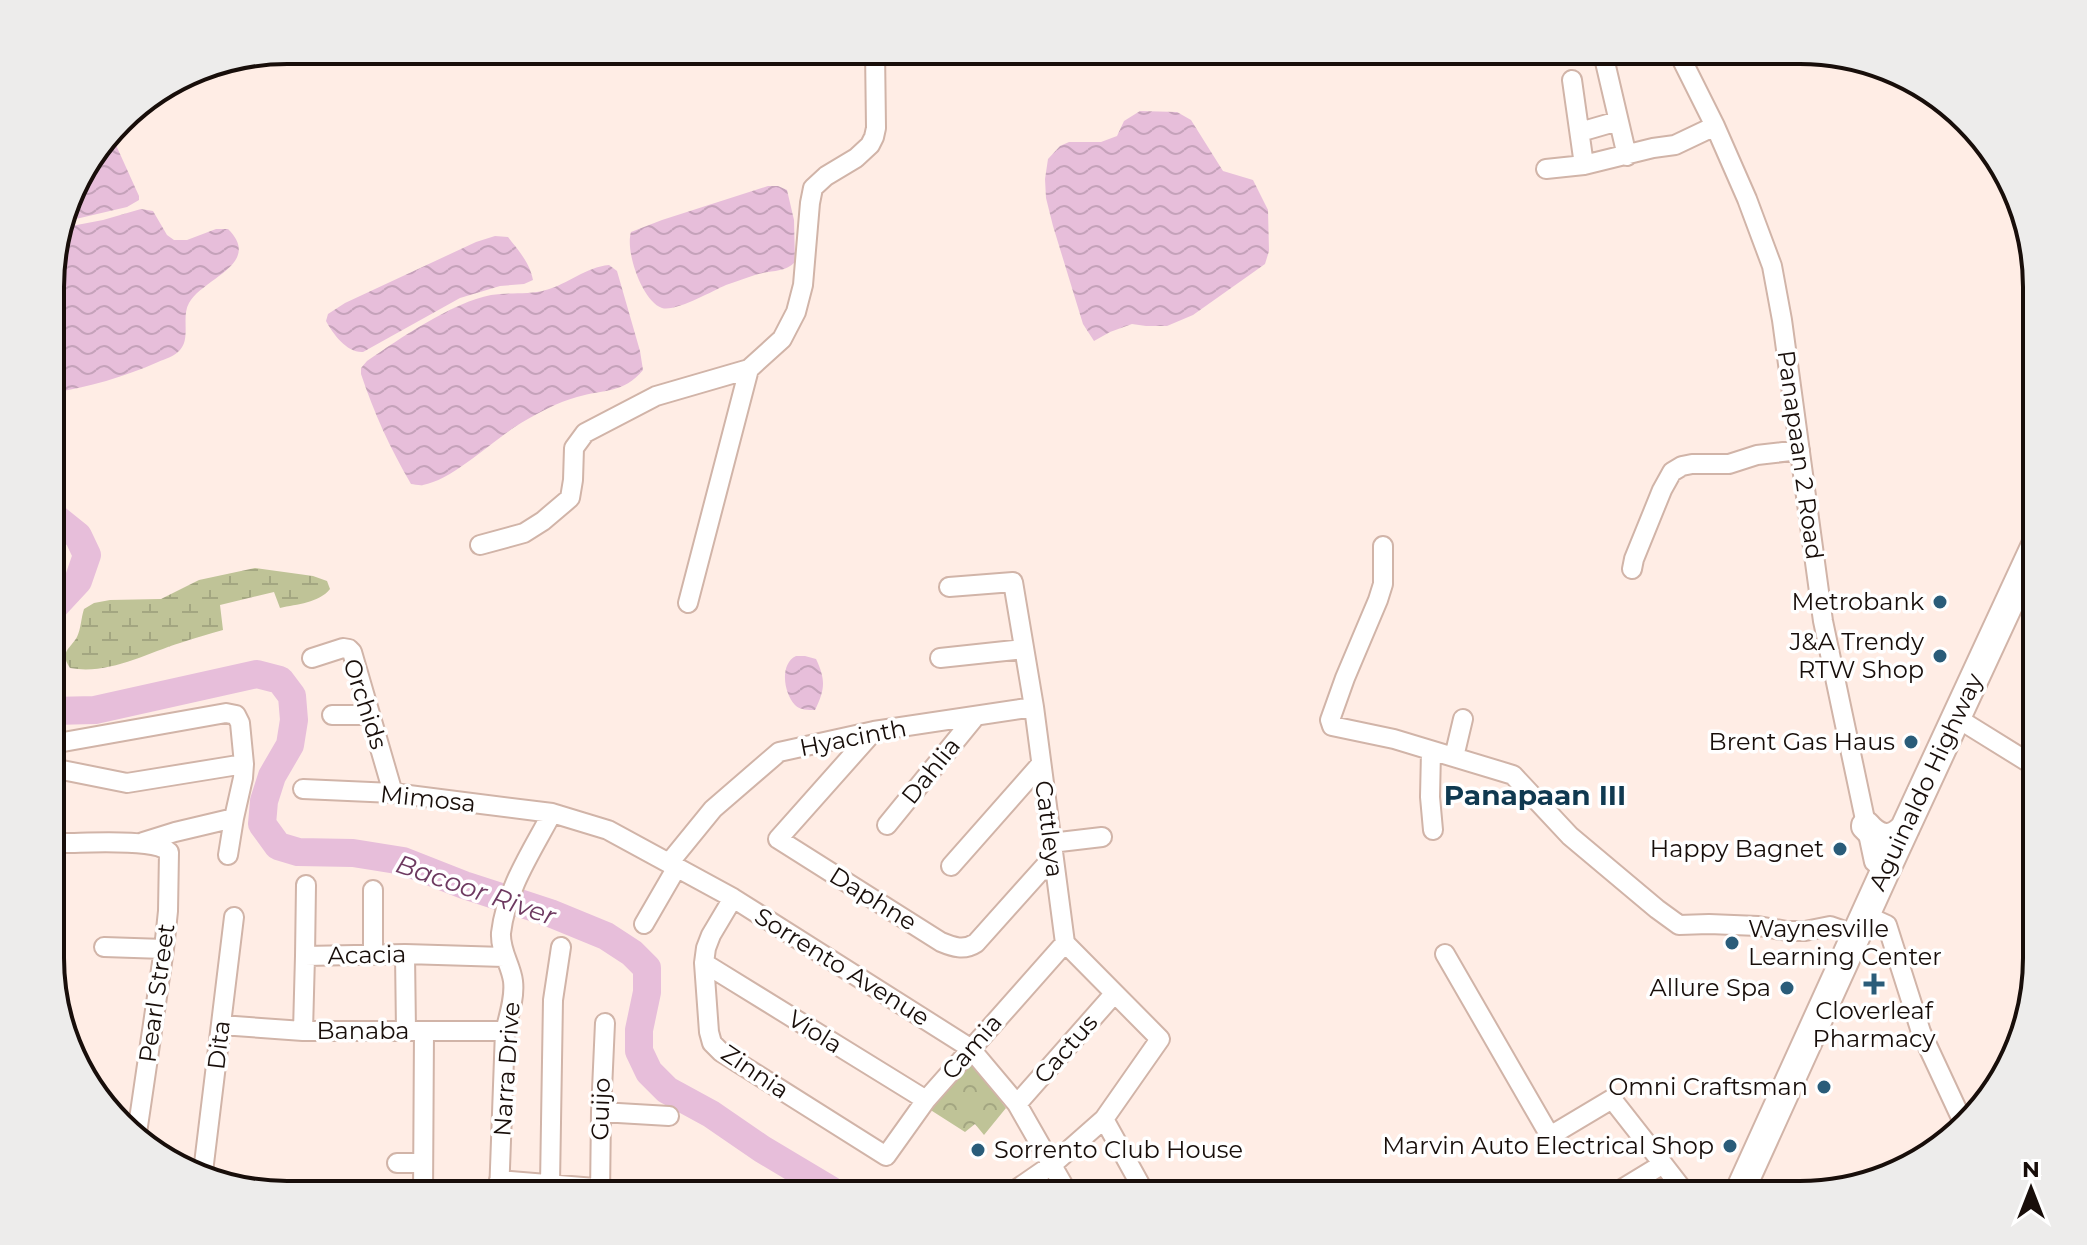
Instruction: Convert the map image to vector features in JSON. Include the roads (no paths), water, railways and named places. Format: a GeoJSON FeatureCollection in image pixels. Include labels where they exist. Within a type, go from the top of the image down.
{"type":"FeatureCollection","features":[{"type":"Feature","properties":{"kind":"highway","name":"Aguinaldo Highway"},"geometry":{"type":"LineString","coordinates":[[1744,1181],[2023,573]]}},
{"type":"Feature","properties":{"kind":"highway"},"geometry":{"type":"LineString","coordinates":[[1866,826],[1886,839],[1896,836],[1905,828]]}},
{"type":"Feature","properties":{"kind":"street"},"geometry":{"type":"LineString","coordinates":[[480,545],[524,533],[570,498],[574,448],[585,433],[656,396],[749,369],[782,339],[796,312],[803,285],[813,188],[826,176],[856,158],[874,137],[875,64]]}},
{"type":"Feature","properties":{"kind":"street"},"geometry":{"type":"LineString","coordinates":[[1605,64],[1627,156]]}},
{"type":"Feature","properties":{"kind":"street","name":"Panapaan 2 Road"},"geometry":{"type":"LineString","coordinates":[[1684,64],[1747,199],[1772,266],[1823,621],[1874,862],[1886,869]]}},
{"type":"Feature","properties":{"kind":"street"},"geometry":{"type":"LineString","coordinates":[[1572,80],[1584,165]]}},
{"type":"Feature","properties":{"kind":"street"},"geometry":{"type":"LineString","coordinates":[[1580,132],[1618,121]]}},
{"type":"Feature","properties":{"kind":"street"},"geometry":{"type":"LineString","coordinates":[[1546,169],[1584,165],[1675,145],[1715,126]]}},
{"type":"Feature","properties":{"kind":"street"},"geometry":{"type":"LineString","coordinates":[[688,603],[749,369]]}},
{"type":"Feature","properties":{"kind":"street"},"geometry":{"type":"LineString","coordinates":[[1632,569],[1672,472],[1692,464],[1729,464],[1757,455],[1800,450]]}},
{"type":"Feature","properties":{"kind":"street"},"geometry":{"type":"LineString","coordinates":[[1383,546],[1384,568],[1380,592],[1345,678],[1330,723],[1332,726],[1394,739],[1513,775],[1570,836],[1679,925],[1758,926],[1787,931],[1830,926],[1887,925],[1921,1032],[1959,1114]]}},
{"type":"Feature","properties":{"kind":"street","name":"Cattleya"},"geometry":{"type":"LineString","coordinates":[[949,587],[1013,582],[1034,707],[1065,943]]}},
{"type":"Feature","properties":{"kind":"street","name":"Orchids"},"geometry":{"type":"LineString","coordinates":[[312,658],[343,648],[352,652],[393,793]]}},
{"type":"Feature","properties":{"kind":"street"},"geometry":{"type":"LineString","coordinates":[[940,658],[1024,649]]}},
{"type":"Feature","properties":{"kind":"street","name":"Hyacinth"},"geometry":{"type":"LineString","coordinates":[[644,924],[673,865],[713,809],[779,752],[874,731],[1034,707]]}},
{"type":"Feature","properties":{"kind":"street"},"geometry":{"type":"LineString","coordinates":[[64,742],[226,713],[236,715],[240,723],[244,764],[228,855]]}},
{"type":"Feature","properties":{"kind":"street"},"geometry":{"type":"LineString","coordinates":[[332,715],[369,715]]}},
{"type":"Feature","properties":{"kind":"street","name":"Dahlia"},"geometry":{"type":"LineString","coordinates":[[887,825],[975,717]]}},
{"type":"Feature","properties":{"kind":"street"},"geometry":{"type":"LineString","coordinates":[[1957,718],[2023,759]]}},
{"type":"Feature","properties":{"kind":"street"},"geometry":{"type":"LineString","coordinates":[[1454,757],[1463,719]]}},
{"type":"Feature","properties":{"kind":"street","name":"Daphne"},"geometry":{"type":"LineString","coordinates":[[874,731],[778,839],[941,942],[962,948],[971,947],[1052,850]]}},
{"type":"Feature","properties":{"kind":"street"},"geometry":{"type":"LineString","coordinates":[[1431,751],[1433,830]]}},
{"type":"Feature","properties":{"kind":"street"},"geometry":{"type":"LineString","coordinates":[[64,770],[127,783],[244,764]]}},
{"type":"Feature","properties":{"kind":"street"},"geometry":{"type":"LineString","coordinates":[[951,866],[1041,764]]}},
{"type":"Feature","properties":{"kind":"street","name":"Mimosa"},"geometry":{"type":"LineString","coordinates":[[303,789],[393,793],[552,813]]}},
{"type":"Feature","properties":{"kind":"street","name":"Sorrento Avenue"},"geometry":{"type":"LineString","coordinates":[[552,813],[608,830],[733,898],[970,1048],[1017,1104],[1062,1181]]}},
{"type":"Feature","properties":{"kind":"street","name":"Narra Drive"},"geometry":{"type":"LineString","coordinates":[[499,1181],[505,1031],[511,1010],[513,981],[504,957],[501,936],[513,886],[552,813]]}},
{"type":"Feature","properties":{"kind":"street"},"geometry":{"type":"LineString","coordinates":[[64,843],[141,843],[234,818]]}},
{"type":"Feature","properties":{"kind":"street"},"geometry":{"type":"LineString","coordinates":[[1052,850],[1102,837]]}},
{"type":"Feature","properties":{"kind":"street","name":"Pearl Street"},"geometry":{"type":"LineString","coordinates":[[138,1124],[164,949],[169,852],[165,847],[141,843]]}},
{"type":"Feature","properties":{"kind":"street"},"geometry":{"type":"LineString","coordinates":[[305,956],[306,885]]}},
{"type":"Feature","properties":{"kind":"street"},"geometry":{"type":"LineString","coordinates":[[373,890],[373,955]]}},
{"type":"Feature","properties":{"kind":"street","name":"Zinnia"},"geometry":{"type":"LineString","coordinates":[[733,898],[706,948],[704,963],[712,1043],[721,1052],[886,1156]]}},
{"type":"Feature","properties":{"kind":"street","name":"Dita"},"geometry":{"type":"LineString","coordinates":[[204,1165],[234,917]]}},
{"type":"Feature","properties":{"kind":"street"},"geometry":{"type":"LineString","coordinates":[[1028,1181],[1053,1164],[1104,1119],[1160,1039],[1065,943]]}},
{"type":"Feature","properties":{"kind":"street","name":"Camia"},"geometry":{"type":"LineString","coordinates":[[886,1156],[926,1100],[1065,943]]}},
{"type":"Feature","properties":{"kind":"street"},"geometry":{"type":"LineString","coordinates":[[104,947],[164,949]]}},
{"type":"Feature","properties":{"kind":"street"},"geometry":{"type":"LineString","coordinates":[[550,1181],[553,1000],[561,947]]}},
{"type":"Feature","properties":{"kind":"street"},"geometry":{"type":"LineString","coordinates":[[405,954],[415,1031],[423,1181]]}},
{"type":"Feature","properties":{"kind":"street","name":"Acacia"},"geometry":{"type":"LineString","coordinates":[[303,1031],[305,956],[405,954],[504,957]]}},
{"type":"Feature","properties":{"kind":"street"},"geometry":{"type":"LineString","coordinates":[[1445,954],[1550,1136],[1612,1099],[1676,1181]]}},
{"type":"Feature","properties":{"kind":"street","name":"Viola"},"geometry":{"type":"LineString","coordinates":[[704,963],[926,1100]]}},
{"type":"Feature","properties":{"kind":"street","name":"Cactus"},"geometry":{"type":"LineString","coordinates":[[1017,1104],[1114,994]]}},
{"type":"Feature","properties":{"kind":"street","name":"Guijo"},"geometry":{"type":"LineString","coordinates":[[600,1181],[605,1023]]}},
{"type":"Feature","properties":{"kind":"street","name":"Banaba"},"geometry":{"type":"LineString","coordinates":[[221,1025],[303,1031],[505,1031]]}},
{"type":"Feature","properties":{"kind":"street"},"geometry":{"type":"LineString","coordinates":[[601,1112],[669,1116]]}},
{"type":"Feature","properties":{"kind":"street"},"geometry":{"type":"LineString","coordinates":[[1104,1119],[1138,1181]]}},
{"type":"Feature","properties":{"kind":"street"},"geometry":{"type":"LineString","coordinates":[[397,1163],[423,1163]]}},
{"type":"Feature","properties":{"kind":"street"},"geometry":{"type":"LineString","coordinates":[[1635,1181],[1663,1164]]}},
{"type":"Feature","properties":{"kind":"water"},"geometry":{"type":"Polygon","coordinates":[[[1140,111],[1177,112],[1191,120],[1223,171],[1253,180],[1268,210],[1269,251],[1265,264],[1193,315],[1167,326],[1132,324],[1094,341],[1083,324],[1053,226],[1046,198],[1048,159],[1060,146],[1069,142],[1101,142],[1117,136],[1124,121],[1140,111]]]}},
{"type":"Feature","properties":{"kind":"water"},"geometry":{"type":"Polygon","coordinates":[[[116,144],[139,196],[139,200],[127,207],[75,219],[94,176],[116,144]]]}},
{"type":"Feature","properties":{"kind":"water"},"geometry":{"type":"Polygon","coordinates":[[[768,186],[787,190],[794,220],[795,262],[782,270],[760,273],[726,285],[676,307],[662,308],[655,304],[642,286],[633,263],[631,232],[768,186]]]}},
{"type":"Feature","properties":{"kind":"water"},"geometry":{"type":"Polygon","coordinates":[[[141,209],[153,211],[167,235],[174,240],[187,240],[216,229],[228,229],[237,241],[239,252],[227,270],[189,303],[185,340],[175,354],[119,377],[64,391],[64,287],[72,230],[73,226],[141,209]]]}},
{"type":"Feature","properties":{"kind":"water"},"geometry":{"type":"Polygon","coordinates":[[[495,236],[508,237],[526,262],[533,280],[460,298],[363,352],[346,346],[326,321],[328,314],[345,303],[495,236]]]}},
{"type":"Feature","properties":{"kind":"water"},"geometry":{"type":"Polygon","coordinates":[[[609,265],[617,271],[640,351],[643,370],[636,378],[613,390],[555,405],[510,430],[447,476],[423,485],[411,484],[383,430],[366,388],[361,368],[367,361],[427,322],[460,305],[491,295],[546,290],[609,265]]]}},
{"type":"Feature","properties":{"kind":"water"},"geometry":{"type":"Polygon","coordinates":[[[796,656],[816,659],[819,666],[823,684],[815,710],[797,707],[788,694],[785,672],[796,656]]]}},
{"type":"Feature","properties":{"kind":"waterway","name":"Bacoor River"},"geometry":{"type":"LineString","coordinates":[[64,525],[78,536],[87,555],[78,581],[64,596]]}},
{"type":"Feature","properties":{"kind":"waterway","name":"Bacoor River"},"geometry":{"type":"LineString","coordinates":[[64,711],[95,710],[257,674],[280,680],[292,696],[294,720],[290,745],[272,776],[264,801],[262,824],[278,846],[298,852],[353,853],[403,861],[606,936],[632,953],[647,968],[639,1051],[649,1072],[667,1090],[711,1114],[816,1181]]}},
{"type":"Feature","properties":{"kind":"place","name":"Metrobank"},"geometry":{"type":"Point","coordinates":[1940,602]}},
{"type":"Feature","properties":{"kind":"place","name":"J&A Trendy RTW Shop"},"geometry":{"type":"Point","coordinates":[1940,656]}},
{"type":"Feature","properties":{"kind":"place","name":"Brent Gas Haus"},"geometry":{"type":"Point","coordinates":[1911,742]}},
{"type":"Feature","properties":{"kind":"place","name":"Happy Bagnet"},"geometry":{"type":"Point","coordinates":[1840,849]}},
{"type":"Feature","properties":{"kind":"place","name":"Waynesville Learning Center"},"geometry":{"type":"Point","coordinates":[1732,943]}},
{"type":"Feature","properties":{"kind":"place","name":"Cloverleaf Pharmacy"},"geometry":{"type":"Point","coordinates":[1874,984]}},
{"type":"Feature","properties":{"kind":"place","name":"Allure Spa"},"geometry":{"type":"Point","coordinates":[1787,988]}},
{"type":"Feature","properties":{"kind":"place","name":"Omni Craftsman"},"geometry":{"type":"Point","coordinates":[1824,1087]}},
{"type":"Feature","properties":{"kind":"place","name":"Marvin Auto Electrical Shop"},"geometry":{"type":"Point","coordinates":[1730,1146]}},
{"type":"Feature","properties":{"kind":"place","name":"Sorrento Club House"},"geometry":{"type":"Point","coordinates":[978,1150]}},
{"type":"Feature","properties":{"kind":"district","name":"Panapaan III"},"geometry":{"type":"Point","coordinates":[1535,795]}}]}
